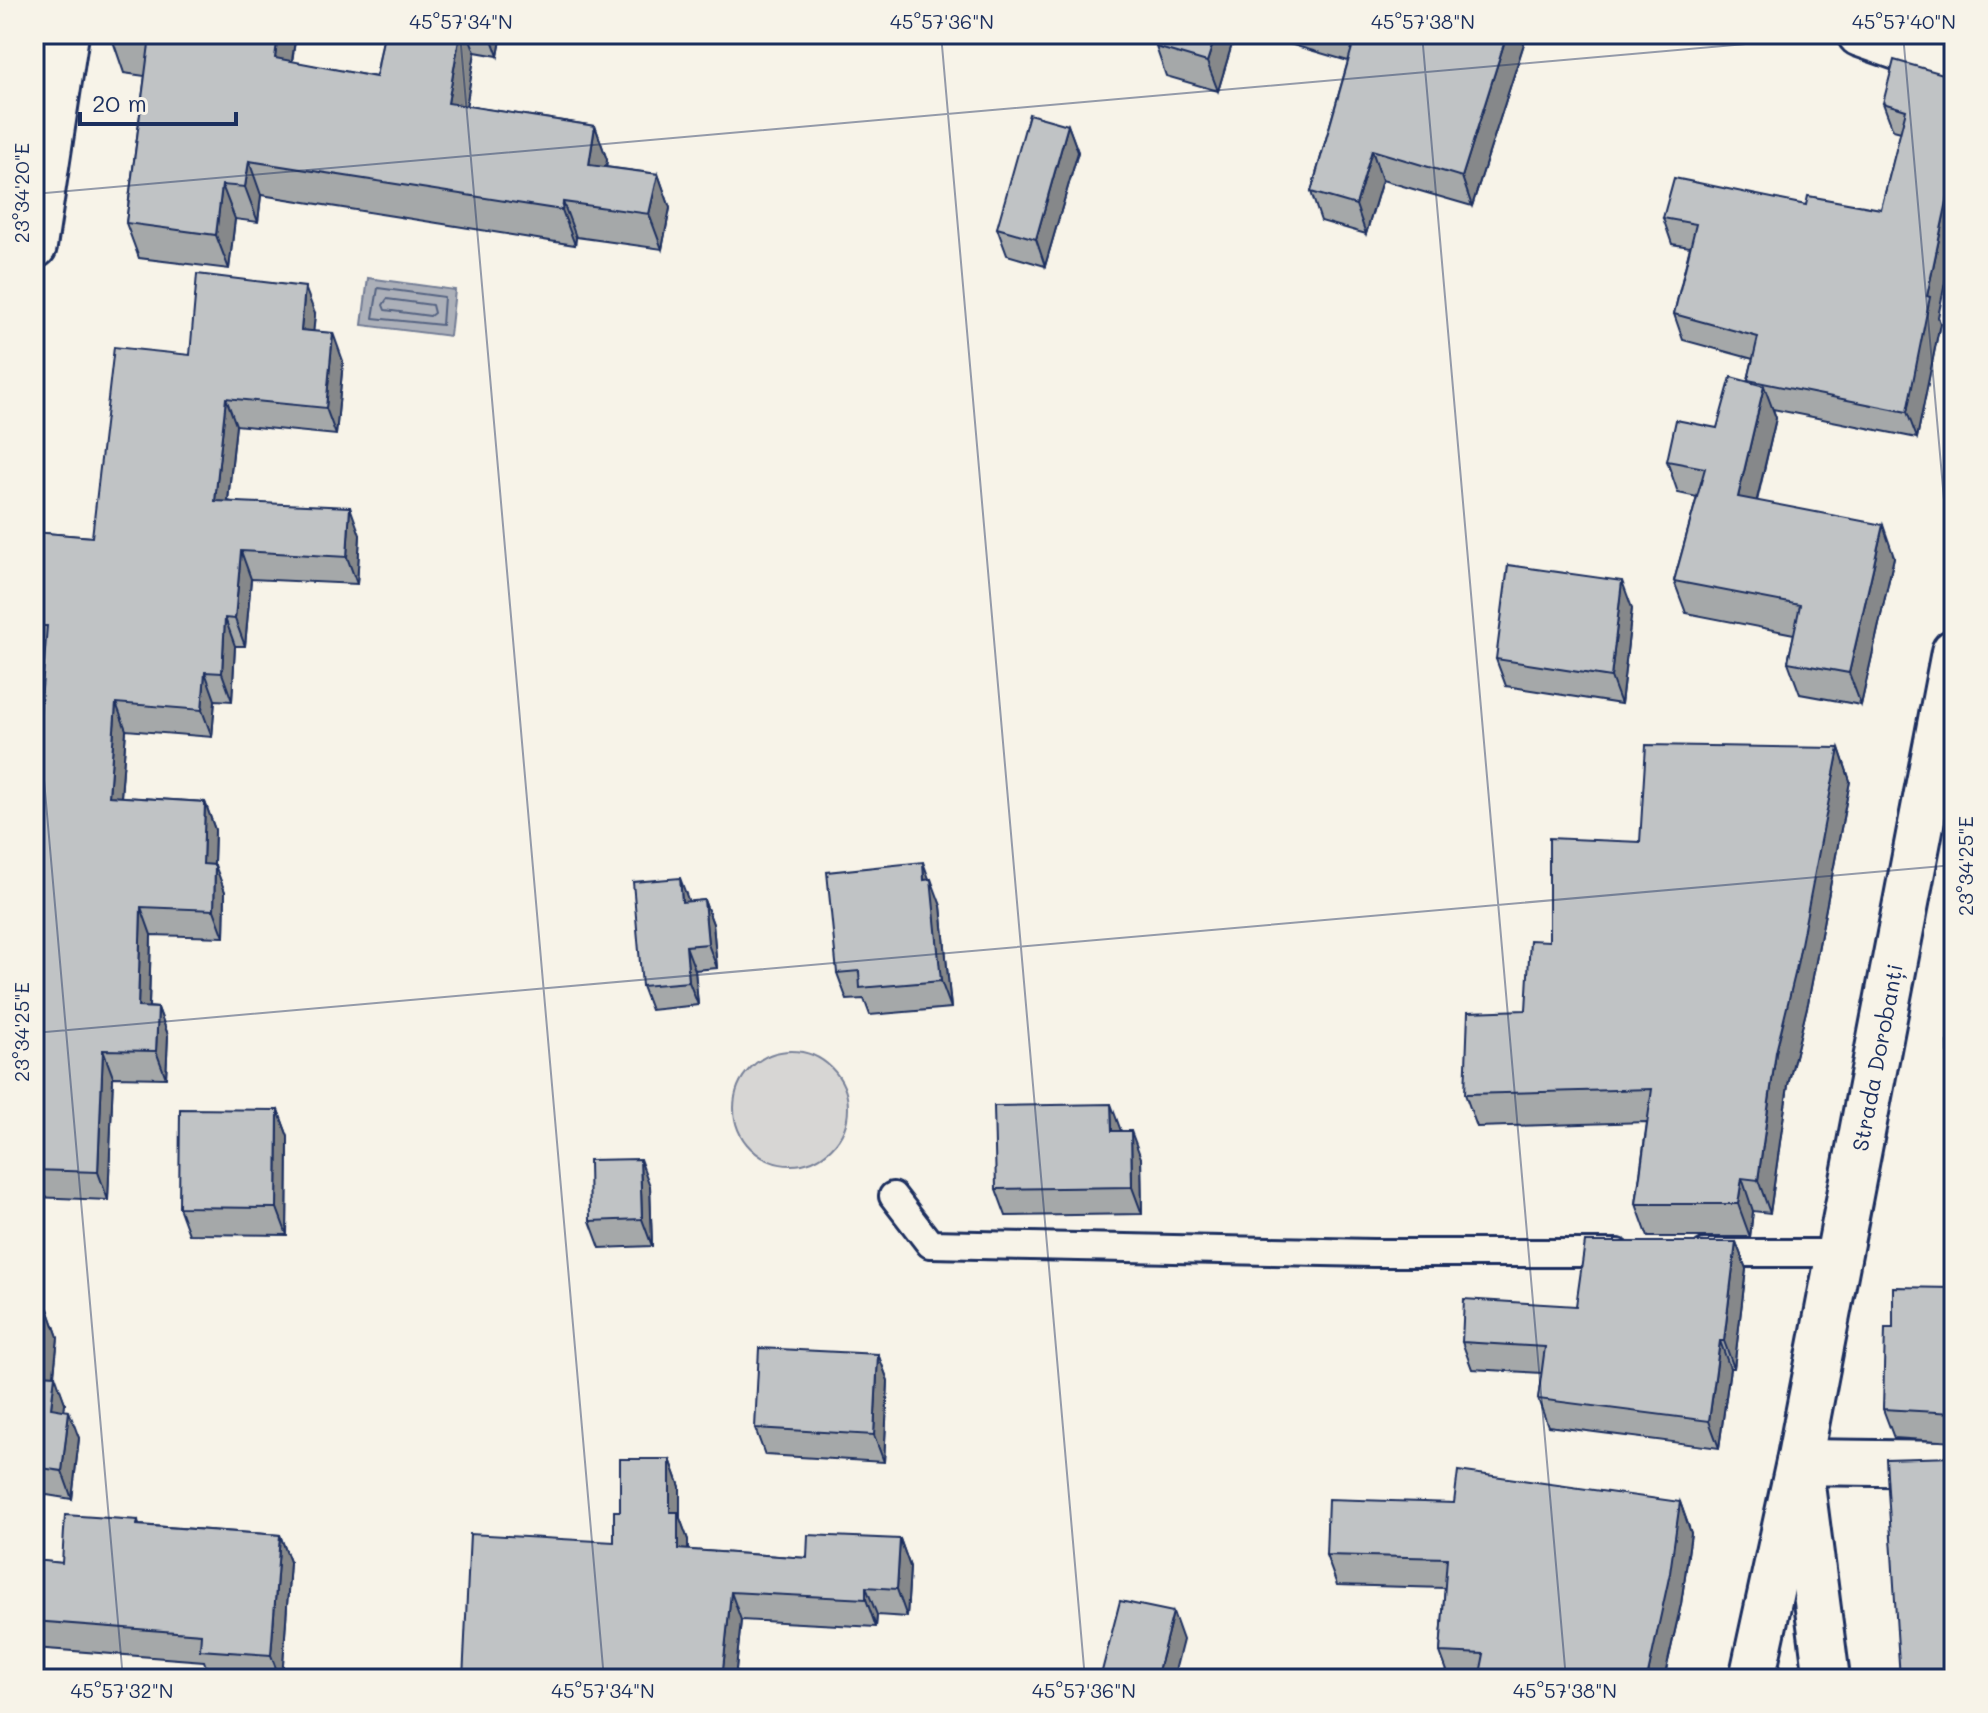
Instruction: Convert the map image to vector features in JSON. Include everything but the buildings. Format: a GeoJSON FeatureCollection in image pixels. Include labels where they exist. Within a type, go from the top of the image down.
{"type":"FeatureCollection","features":[{"type":"Feature","properties":{"kind":"street"},"geometry":{"type":"LineString","coordinates":[[1860,34],[1954,67]]}},
{"type":"Feature","properties":{"kind":"street"},"geometry":{"type":"LineString","coordinates":[[34,246],[54,56]]}},
{"type":"Feature","properties":{"kind":"street","name":"Strada Dorobanți"},"geometry":{"type":"LineString","coordinates":[[1752,1679],[1799,1462],[1954,652]]}},
{"type":"Feature","properties":{"kind":"street"},"geometry":{"type":"LineString","coordinates":[[1799,1462],[1954,1464]]}},
{"type":"Feature","properties":{"kind":"street","name":"Strada Dorobanți"},"geometry":{"type":"LineString","coordinates":[[1799,1462],[1827,1679]]}},
{"type":"Feature","properties":{"kind":"lane"},"geometry":{"type":"LineString","coordinates":[[893,1196],[930,1244],[1373,1253],[1636,1253]]}},
{"type":"Feature","properties":{"kind":"lane"},"geometry":{"type":"LineString","coordinates":[[1683,1253],[1838,1253]]}},
{"type":"Feature","properties":{"kind":"shaded area"},"geometry":{"type":"Polygon","coordinates":[[[791,1051],[813,1056],[831,1068],[843,1086],[848,1108],[843,1130],[831,1148],[813,1160],[791,1165],[769,1160],[751,1148],[739,1130],[734,1108],[739,1086],[751,1068],[769,1056],[791,1051]]]}},
{"type":"Feature","properties":{"kind":"water"},"geometry":{"type":"Polygon","coordinates":[[[368,278],[455,290],[450,336],[362,325],[368,278]]]}}]}
